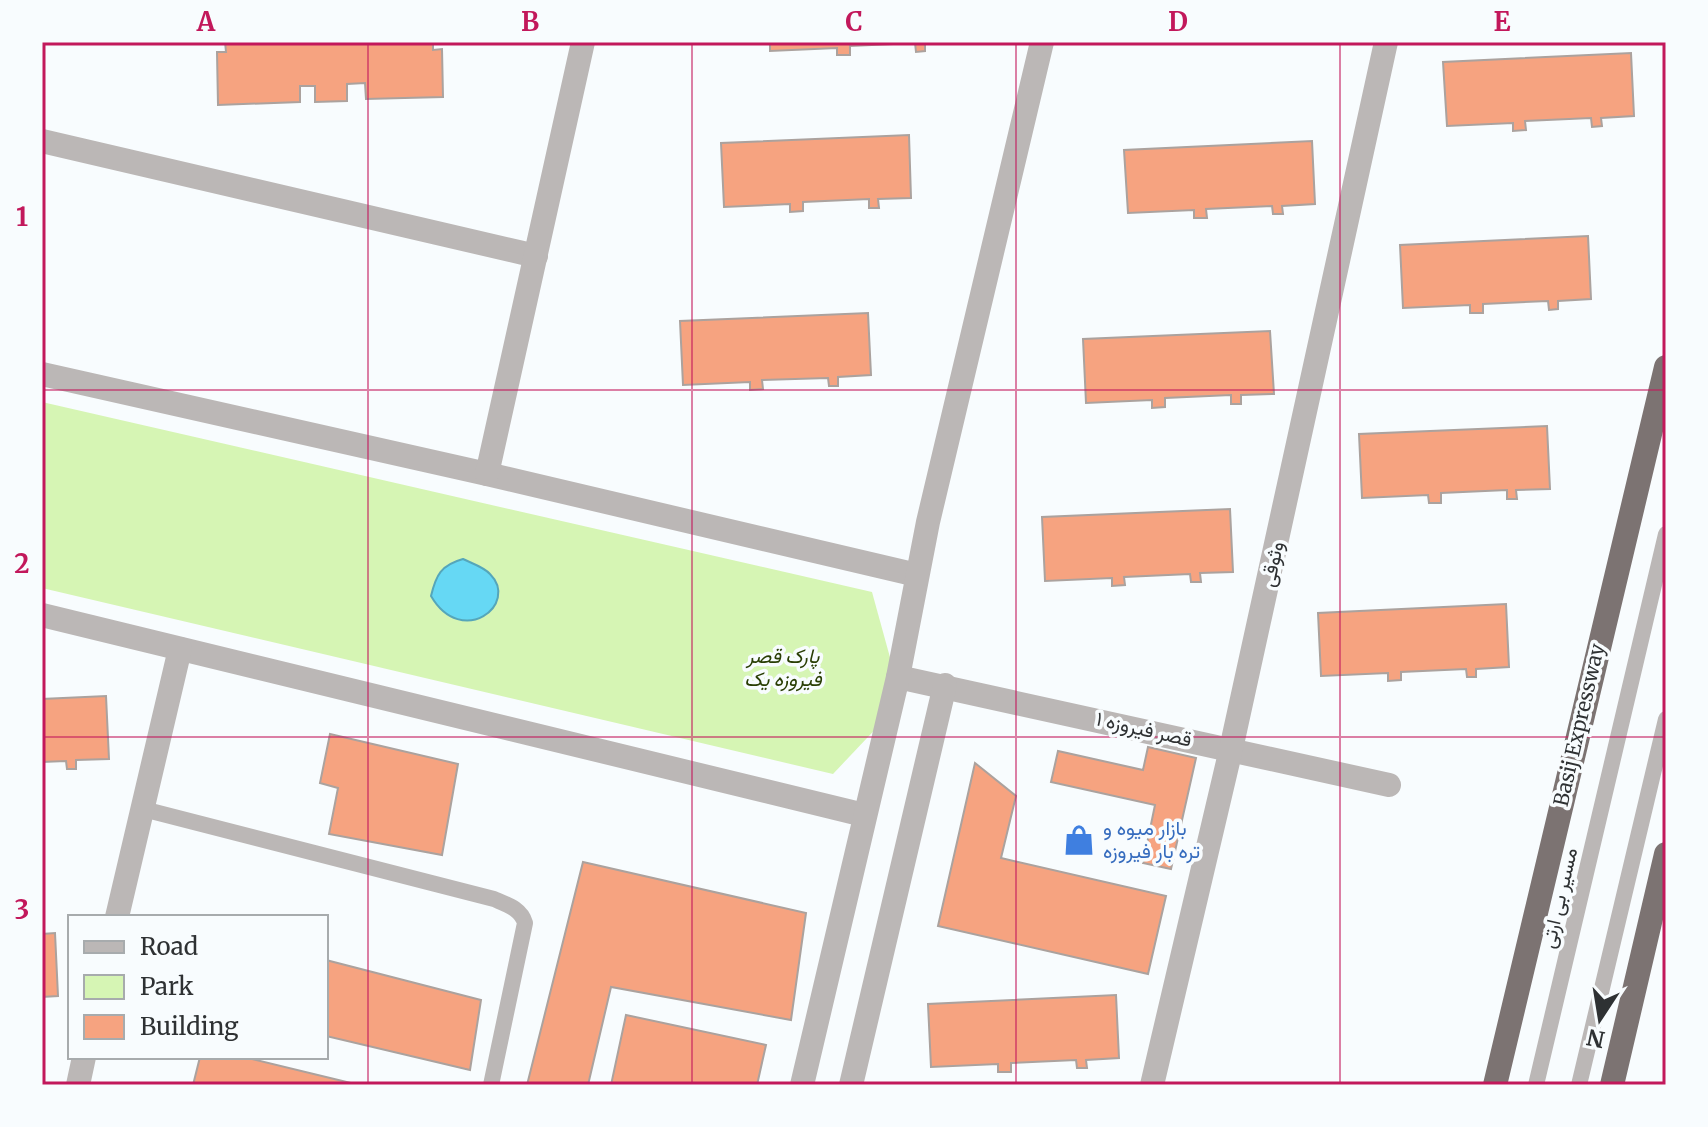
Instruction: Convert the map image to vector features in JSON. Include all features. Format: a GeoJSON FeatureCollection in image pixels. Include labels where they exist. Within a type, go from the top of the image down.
{"type":"FeatureCollection","features":[{"type":"Feature","properties":{"kind":"highway","name":"Basij Expressway"},"geometry":{"type":"LineString","coordinates":[[1495,1085],[1666,367]]}},
{"type":"Feature","properties":{"kind":"highway"},"geometry":{"type":"LineString","coordinates":[[1612,1085],[1666,854]]}},
{"type":"Feature","properties":{"kind":"street"},"geometry":{"type":"LineString","coordinates":[[487,474],[583,42]]}},
{"type":"Feature","properties":{"kind":"street"},"geometry":{"type":"LineString","coordinates":[[802,1085],[1042,42]]}},
{"type":"Feature","properties":{"kind":"street","name":"وثوقی"},"geometry":{"type":"LineString","coordinates":[[1152,1085],[1231,749],[1386,42]]}},
{"type":"Feature","properties":{"kind":"street"},"geometry":{"type":"LineString","coordinates":[[42,141],[536,256]]}},
{"type":"Feature","properties":{"kind":"street"},"geometry":{"type":"LineString","coordinates":[[42,374],[917,575]]}},
{"type":"Feature","properties":{"kind":"street"},"geometry":{"type":"LineString","coordinates":[[42,615],[864,815]]}},
{"type":"Feature","properties":{"kind":"street"},"geometry":{"type":"LineString","coordinates":[[117,915],[180,649]]}},
{"type":"Feature","properties":{"kind":"street","name":"قصر فیروزه ۱"},"geometry":{"type":"LineString","coordinates":[[898,677],[1389,785]]}},
{"type":"Feature","properties":{"kind":"street"},"geometry":{"type":"LineString","coordinates":[[851,1085],[945,685]]}},
{"type":"Feature","properties":{"kind":"street"},"geometry":{"type":"LineString","coordinates":[[78,1085],[84,1059]]}},
{"type":"Feature","properties":{"kind":"lane","name":"مسیر بی ارتی"},"geometry":{"type":"LineString","coordinates":[[1536,1085],[1666,534]]}},
{"type":"Feature","properties":{"kind":"lane"},"geometry":{"type":"LineString","coordinates":[[1579,1085],[1666,719]]}},
{"type":"Feature","properties":{"kind":"lane"},"geometry":{"type":"LineString","coordinates":[[143,809],[512,906],[523,915],[525,923],[491,1085]]}},
{"type":"Feature","properties":{"kind":"green space","name":"پارک قصر فیروزه یک"},"geometry":{"type":"Polygon","coordinates":[[[42,402],[872,592],[902,701],[833,774],[42,588],[42,402]]]}},
{"type":"Feature","properties":{"kind":"water"},"geometry":{"type":"Polygon","coordinates":[[[463,559],[490,574],[497,586],[498,598],[493,608],[471,620],[458,619],[444,612],[431,596],[441,572],[449,564],[463,559]]]}},
{"type":"Feature","properties":{"kind":"building"},"geometry":{"type":"Polygon","coordinates":[[[225,42],[433,42],[433,50],[442,49],[443,97],[366,99],[365,83],[347,84],[347,101],[315,102],[315,86],[300,86],[300,102],[218,105],[217,52],[226,52],[225,42]]]}},
{"type":"Feature","properties":{"kind":"building"},"geometry":{"type":"Polygon","coordinates":[[[770,42],[945,42],[925,43],[925,51],[916,52],[915,43],[850,46],[850,55],[837,55],[837,48],[770,51],[770,42]]]}},
{"type":"Feature","properties":{"kind":"building"},"geometry":{"type":"Polygon","coordinates":[[[1631,53],[1634,116],[1601,118],[1602,126],[1592,127],[1591,118],[1525,121],[1526,130],[1513,131],[1513,123],[1447,126],[1443,62],[1631,53]]]}},
{"type":"Feature","properties":{"kind":"building"},"geometry":{"type":"Polygon","coordinates":[[[909,135],[911,198],[878,199],[879,208],[869,208],[869,199],[803,202],[803,211],[790,212],[790,204],[724,207],[721,143],[909,135]]]}},
{"type":"Feature","properties":{"kind":"building"},"geometry":{"type":"Polygon","coordinates":[[[1312,141],[1315,204],[1282,206],[1283,214],[1273,214],[1272,206],[1206,209],[1207,218],[1194,218],[1194,210],[1128,213],[1124,150],[1312,141]]]}},
{"type":"Feature","properties":{"kind":"building"},"geometry":{"type":"Polygon","coordinates":[[[1588,236],[1591,299],[1558,301],[1558,309],[1549,310],[1548,301],[1483,304],[1483,313],[1470,313],[1470,305],[1403,308],[1400,245],[1588,236]]]}},
{"type":"Feature","properties":{"kind":"building"},"geometry":{"type":"Polygon","coordinates":[[[868,313],[871,375],[838,377],[838,386],[829,386],[828,378],[762,380],[763,389],[750,390],[750,382],[683,385],[680,321],[868,313]]]}},
{"type":"Feature","properties":{"kind":"building"},"geometry":{"type":"Polygon","coordinates":[[[1270,331],[1274,394],[1241,395],[1241,404],[1231,404],[1231,395],[1165,398],[1165,407],[1152,408],[1152,400],[1086,403],[1083,339],[1270,331]]]}},
{"type":"Feature","properties":{"kind":"building"},"geometry":{"type":"Polygon","coordinates":[[[1547,426],[1550,489],[1516,490],[1517,499],[1507,499],[1507,490],[1441,493],[1441,503],[1429,503],[1428,495],[1362,498],[1359,434],[1547,426]]]}},
{"type":"Feature","properties":{"kind":"building"},"geometry":{"type":"Polygon","coordinates":[[[1230,509],[1233,572],[1200,573],[1201,582],[1191,582],[1190,574],[1124,577],[1125,585],[1112,586],[1112,578],[1045,581],[1042,517],[1230,509]]]}},
{"type":"Feature","properties":{"kind":"building"},"geometry":{"type":"Polygon","coordinates":[[[1506,604],[1509,667],[1476,669],[1476,677],[1467,677],[1466,669],[1401,672],[1401,680],[1388,681],[1388,673],[1321,676],[1318,613],[1506,604]]]}},
{"type":"Feature","properties":{"kind":"building"},"geometry":{"type":"Polygon","coordinates":[[[106,696],[109,759],[76,760],[76,769],[67,769],[66,761],[42,762],[42,699],[106,696]]]}},
{"type":"Feature","properties":{"kind":"building"},"geometry":{"type":"Polygon","coordinates":[[[330,734],[458,764],[442,855],[329,834],[338,788],[320,783],[330,734]]]}},
{"type":"Feature","properties":{"kind":"building"},"geometry":{"type":"Polygon","coordinates":[[[1148,747],[1196,758],[1171,869],[1143,863],[1155,805],[1051,782],[1058,751],[1143,770],[1148,747]]]}},
{"type":"Feature","properties":{"kind":"building"},"geometry":{"type":"Polygon","coordinates":[[[975,763],[1016,796],[1001,858],[1166,896],[1148,974],[938,926],[975,763]]]}},
{"type":"Feature","properties":{"kind":"building"},"geometry":{"type":"Polygon","coordinates":[[[583,862],[806,913],[791,1020],[611,987],[588,1085],[527,1085],[583,862]]]}},
{"type":"Feature","properties":{"kind":"building"},"geometry":{"type":"Polygon","coordinates":[[[55,933],[58,996],[42,997],[42,934],[55,933]]]}},
{"type":"Feature","properties":{"kind":"building"},"geometry":{"type":"Polygon","coordinates":[[[328,961],[481,1000],[470,1070],[328,1036],[328,961]]]}},
{"type":"Feature","properties":{"kind":"building"},"geometry":{"type":"Polygon","coordinates":[[[1116,995],[1119,1058],[1086,1060],[1087,1068],[1077,1068],[1076,1060],[1011,1063],[1011,1072],[998,1072],[998,1064],[931,1067],[928,1004],[1116,995]]]}},
{"type":"Feature","properties":{"kind":"building"},"geometry":{"type":"Polygon","coordinates":[[[626,1015],[766,1045],[757,1085],[611,1085],[626,1015]]]}},
{"type":"Feature","properties":{"kind":"building"},"geometry":{"type":"Polygon","coordinates":[[[200,1059],[252,1059],[359,1085],[193,1085],[200,1059]]]}},
{"type":"Feature","properties":{"kind":"place","name":"بازار میوه و تره بار فیروزه"},"geometry":{"type":"Point","coordinates":[1079,840]}}]}
